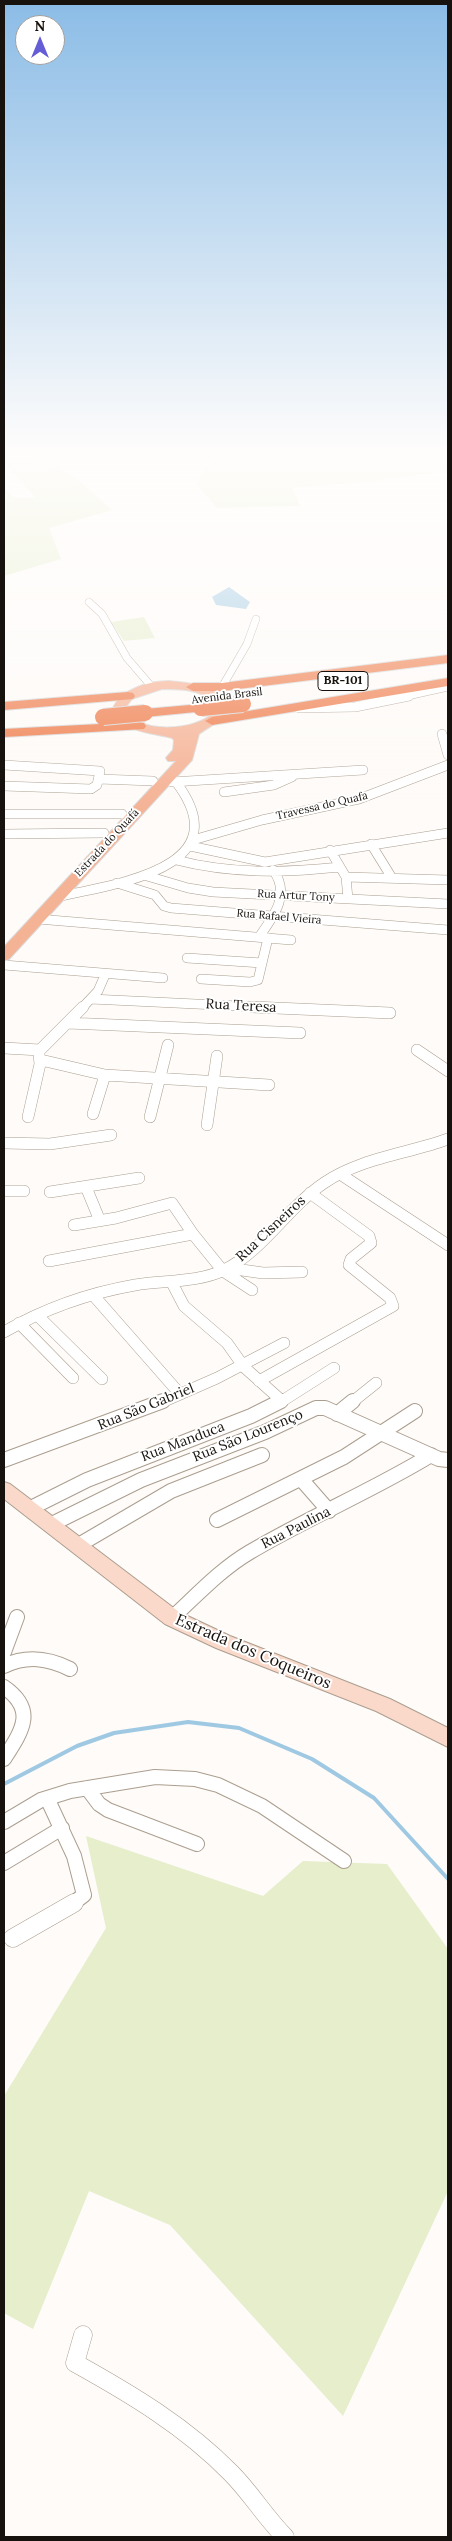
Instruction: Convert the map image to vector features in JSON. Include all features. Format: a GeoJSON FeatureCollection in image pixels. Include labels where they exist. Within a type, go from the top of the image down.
{"type":"FeatureCollection","features":[{"type":"Feature","properties":{"kind":"highway"},"geometry":{"type":"LineString","coordinates":[[193,687],[222,687],[448,659]]}},
{"type":"Feature","properties":{"kind":"highway","name":"Avenida Brasil"},"geometry":{"type":"LineString","coordinates":[[240,699],[448,665]]}},
{"type":"Feature","properties":{"kind":"highway","name":"Avenida Brasil"},"geometry":{"type":"LineString","coordinates":[[4,723],[240,699],[338,692],[448,674]]}},
{"type":"Feature","properties":{"kind":"highway"},"geometry":{"type":"LineString","coordinates":[[207,723],[448,682]]}},
{"type":"Feature","properties":{"kind":"highway"},"geometry":{"type":"LineString","coordinates":[[4,706],[128,696]]}},
{"type":"Feature","properties":{"kind":"highway","name":"Avenida Brasil"},"geometry":{"type":"LineString","coordinates":[[4,714],[103,713]]}},
{"type":"Feature","properties":{"kind":"highway"},"geometry":{"type":"LineString","coordinates":[[4,733],[139,726]]}},
{"type":"Feature","properties":{"kind":"main road"},"geometry":{"type":"LineString","coordinates":[[193,687],[152,686],[128,696],[122,702],[120,709],[122,715],[139,726],[161,731],[175,731],[207,723]]}},
{"type":"Feature","properties":{"kind":"main road","name":"Estrada do Quafá"},"geometry":{"type":"LineString","coordinates":[[4,956],[56,897],[187,757],[193,732],[219,714],[221,707],[218,700],[211,694],[193,687]]}},
{"type":"Feature","properties":{"kind":"main road","name":"Estrada do Quafá"},"geometry":{"type":"LineString","coordinates":[[4,941],[122,814],[164,782],[181,743],[177,735],[161,731]]}},
{"type":"Feature","properties":{"kind":"street"},"geometry":{"type":"LineString","coordinates":[[89,602],[102,614],[127,658],[152,686]]}},
{"type":"Feature","properties":{"kind":"street"},"geometry":{"type":"LineString","coordinates":[[222,687],[244,650],[256,619]]}},
{"type":"Feature","properties":{"kind":"street"},"geometry":{"type":"LineString","coordinates":[[299,708],[323,709],[369,703],[448,687]]}},
{"type":"Feature","properties":{"kind":"street"},"geometry":{"type":"LineString","coordinates":[[442,734],[448,755]]}},
{"type":"Feature","properties":{"kind":"street"},"geometry":{"type":"LineString","coordinates":[[4,765],[164,782],[363,770]]}},
{"type":"Feature","properties":{"kind":"street","name":"Travessa do Quafa"},"geometry":{"type":"LineString","coordinates":[[192,843],[262,820],[359,799],[448,765]]}},
{"type":"Feature","properties":{"kind":"street"},"geometry":{"type":"LineString","coordinates":[[224,792],[274,785],[288,780],[295,774]]}},
{"type":"Feature","properties":{"kind":"street"},"geometry":{"type":"LineString","coordinates":[[4,786],[86,790],[96,787],[99,775]]}},
{"type":"Feature","properties":{"kind":"street"},"geometry":{"type":"LineString","coordinates":[[56,897],[146,876],[176,860],[192,843],[192,804],[164,782]]}},
{"type":"Feature","properties":{"kind":"street"},"geometry":{"type":"LineString","coordinates":[[4,814],[122,814]]}},
{"type":"Feature","properties":{"kind":"street"},"geometry":{"type":"LineString","coordinates":[[4,834],[104,833]]}},
{"type":"Feature","properties":{"kind":"street"},"geometry":{"type":"LineString","coordinates":[[192,843],[265,862],[330,850],[448,833]]}},
{"type":"Feature","properties":{"kind":"street"},"geometry":{"type":"LineString","coordinates":[[371,844],[392,878]]}},
{"type":"Feature","properties":{"kind":"street"},"geometry":{"type":"LineString","coordinates":[[330,850],[346,876],[348,899]]}},
{"type":"Feature","properties":{"kind":"street"},"geometry":{"type":"LineString","coordinates":[[176,860],[217,870],[277,874],[340,867]]}},
{"type":"Feature","properties":{"kind":"street"},"geometry":{"type":"LineString","coordinates":[[201,979],[258,980],[262,963],[264,937],[280,904],[281,895],[281,882],[277,874],[265,862]]}},
{"type":"Feature","properties":{"kind":"street","name":"Rua Artur Tony"},"geometry":{"type":"LineString","coordinates":[[146,876],[198,891],[448,904]]}},
{"type":"Feature","properties":{"kind":"street"},"geometry":{"type":"LineString","coordinates":[[346,876],[448,880]]}},
{"type":"Feature","properties":{"kind":"street","name":"Rua Rafael Vieira"},"geometry":{"type":"LineString","coordinates":[[117,883],[155,895],[167,907],[448,930]]}},
{"type":"Feature","properties":{"kind":"street"},"geometry":{"type":"LineString","coordinates":[[38,919],[291,940]]}},
{"type":"Feature","properties":{"kind":"street"},"geometry":{"type":"LineString","coordinates":[[188,958],[262,963]]}},
{"type":"Feature","properties":{"kind":"street"},"geometry":{"type":"LineString","coordinates":[[4,965],[104,975],[163,978]]}},
{"type":"Feature","properties":{"kind":"street"},"geometry":{"type":"LineString","coordinates":[[28,1117],[40,1055],[92,999],[98,991],[104,975]]}},
{"type":"Feature","properties":{"kind":"street","name":"Rua Teresa"},"geometry":{"type":"LineString","coordinates":[[92,999],[390,1013]]}},
{"type":"Feature","properties":{"kind":"street"},"geometry":{"type":"LineString","coordinates":[[68,1023],[300,1033]]}},
{"type":"Feature","properties":{"kind":"street"},"geometry":{"type":"LineString","coordinates":[[150,1117],[168,1045]]}},
{"type":"Feature","properties":{"kind":"street"},"geometry":{"type":"LineString","coordinates":[[4,1048],[40,1055],[105,1075],[159,1080],[269,1085]]}},
{"type":"Feature","properties":{"kind":"street"},"geometry":{"type":"LineString","coordinates":[[418,1050],[448,1071]]}},
{"type":"Feature","properties":{"kind":"street"},"geometry":{"type":"LineString","coordinates":[[206,1125],[217,1056]]}},
{"type":"Feature","properties":{"kind":"street"},"geometry":{"type":"LineString","coordinates":[[93,1114],[105,1075]]}},
{"type":"Feature","properties":{"kind":"street"},"geometry":{"type":"LineString","coordinates":[[4,1143],[50,1144],[111,1135]]}},
{"type":"Feature","properties":{"kind":"street","name":"Rua Cisneiros"},"geometry":{"type":"LineString","coordinates":[[4,1332],[36,1315],[123,1287],[171,1281],[225,1269],[269,1233],[310,1193],[340,1174],[448,1139]]}},
{"type":"Feature","properties":{"kind":"street"},"geometry":{"type":"LineString","coordinates":[[340,1174],[448,1245]]}},
{"type":"Feature","properties":{"kind":"street"},"geometry":{"type":"LineString","coordinates":[[50,1192],[139,1178]]}},
{"type":"Feature","properties":{"kind":"street"},"geometry":{"type":"LineString","coordinates":[[86,1187],[100,1221]]}},
{"type":"Feature","properties":{"kind":"street"},"geometry":{"type":"LineString","coordinates":[[4,1191],[24,1191]]}},
{"type":"Feature","properties":{"kind":"street"},"geometry":{"type":"LineString","coordinates":[[259,1381],[393,1306],[390,1298],[349,1266],[351,1259],[372,1243],[369,1236],[310,1193]]}},
{"type":"Feature","properties":{"kind":"street"},"geometry":{"type":"LineString","coordinates":[[74,1225],[134,1214],[166,1203],[174,1204],[193,1234],[225,1269],[252,1290]]}},
{"type":"Feature","properties":{"kind":"street"},"geometry":{"type":"LineString","coordinates":[[49,1262],[193,1234]]}},
{"type":"Feature","properties":{"kind":"street"},"geometry":{"type":"LineString","coordinates":[[225,1269],[263,1273],[302,1272]]}},
{"type":"Feature","properties":{"kind":"street"},"geometry":{"type":"LineString","coordinates":[[171,1281],[184,1306],[227,1343],[244,1367],[282,1401]]}},
{"type":"Feature","properties":{"kind":"street"},"geometry":{"type":"LineString","coordinates":[[94,1296],[180,1394]]}},
{"type":"Feature","properties":{"kind":"street"},"geometry":{"type":"LineString","coordinates":[[36,1315],[102,1379]]}},
{"type":"Feature","properties":{"kind":"street"},"geometry":{"type":"LineString","coordinates":[[19,1323],[73,1378]]}},
{"type":"Feature","properties":{"kind":"street","name":"Rua São Gabriel"},"geometry":{"type":"LineString","coordinates":[[4,1460],[180,1394],[244,1367],[284,1343]]}},
{"type":"Feature","properties":{"kind":"street","name":"Rua Manduca"},"geometry":{"type":"LineString","coordinates":[[26,1508],[87,1480],[251,1416],[282,1401],[334,1368]]}},
{"type":"Feature","properties":{"kind":"street"},"geometry":{"type":"LineString","coordinates":[[337,1414],[376,1383]]}},
{"type":"Feature","properties":{"kind":"street","name":"Rua São Lourenço"},"geometry":{"type":"LineString","coordinates":[[50,1525],[141,1480],[265,1432],[316,1408],[325,1408],[431,1455],[448,1460]]}},
{"type":"Feature","properties":{"kind":"street"},"geometry":{"type":"LineString","coordinates":[[217,1520],[385,1435],[416,1411]]}},
{"type":"Feature","properties":{"kind":"street"},"geometry":{"type":"LineString","coordinates":[[77,1546],[164,1495],[262,1455]]}},
{"type":"Feature","properties":{"kind":"street","name":"Rua Paulina"},"geometry":{"type":"LineString","coordinates":[[172,1618],[225,1569],[258,1548],[396,1477],[431,1455]]}},
{"type":"Feature","properties":{"kind":"street"},"geometry":{"type":"LineString","coordinates":[[301,1479],[329,1511]]}},
{"type":"Feature","properties":{"kind":"street","name":"Estrada dos Coqueiros"},"geometry":{"type":"LineString","coordinates":[[4,1489],[26,1508],[172,1618],[223,1642],[383,1706],[448,1738]]}},
{"type":"Feature","properties":{"kind":"street","name":"Estrada dos Coqueiros"},"geometry":{"type":"LineString","coordinates":[[4,1501],[26,1508]]}},
{"type":"Feature","properties":{"kind":"street"},"geometry":{"type":"LineString","coordinates":[[4,1652],[17,1617]]}},
{"type":"Feature","properties":{"kind":"street"},"geometry":{"type":"LineString","coordinates":[[4,1666],[25,1658],[39,1658],[62,1664],[70,1669]]}},
{"type":"Feature","properties":{"kind":"street"},"geometry":{"type":"LineString","coordinates":[[4,1687],[21,1700],[25,1708],[22,1728],[4,1759]]}},
{"type":"Feature","properties":{"kind":"street"},"geometry":{"type":"LineString","coordinates":[[4,1822],[47,1798],[148,1777],[172,1776],[195,1779],[248,1798],[344,1860]]}},
{"type":"Feature","properties":{"kind":"street"},"geometry":{"type":"LineString","coordinates":[[88,1788],[99,1804],[108,1810],[197,1844]]}},
{"type":"Feature","properties":{"kind":"street"},"geometry":{"type":"LineString","coordinates":[[13,1938],[81,1899],[84,1895],[74,1856],[47,1798]]}},
{"type":"Feature","properties":{"kind":"street"},"geometry":{"type":"LineString","coordinates":[[4,1863],[62,1828]]}},
{"type":"Feature","properties":{"kind":"street"},"geometry":{"type":"LineString","coordinates":[[82,2335],[75,2363],[121,2388],[201,2447],[249,2491],[285,2537]]}},
{"type":"Feature","properties":{"kind":"green space"},"geometry":{"type":"Polygon","coordinates":[[[4,571],[22,571],[4,576],[4,571]]]}},
{"type":"Feature","properties":{"kind":"green space"},"geometry":{"type":"Polygon","coordinates":[[[144,617],[155,638],[124,641],[111,622],[144,617]]]}},
{"type":"Feature","properties":{"kind":"green space"},"geometry":{"type":"Polygon","coordinates":[[[86,1836],[263,1896],[303,1861],[387,1864],[448,1949],[448,2191],[343,2416],[170,2225],[89,2191],[33,2329],[4,2313],[4,2096],[106,1928],[86,1836]]]}},
{"type":"Feature","properties":{"kind":"water"},"geometry":{"type":"Polygon","coordinates":[[[229,587],[250,602],[246,609],[216,605],[212,597],[229,587]]]}},
{"type":"Feature","properties":{"kind":"waterway"},"geometry":{"type":"LineString","coordinates":[[4,1784],[77,1746],[114,1733],[188,1722],[239,1728],[312,1759],[374,1798],[448,1879]]}}]}
